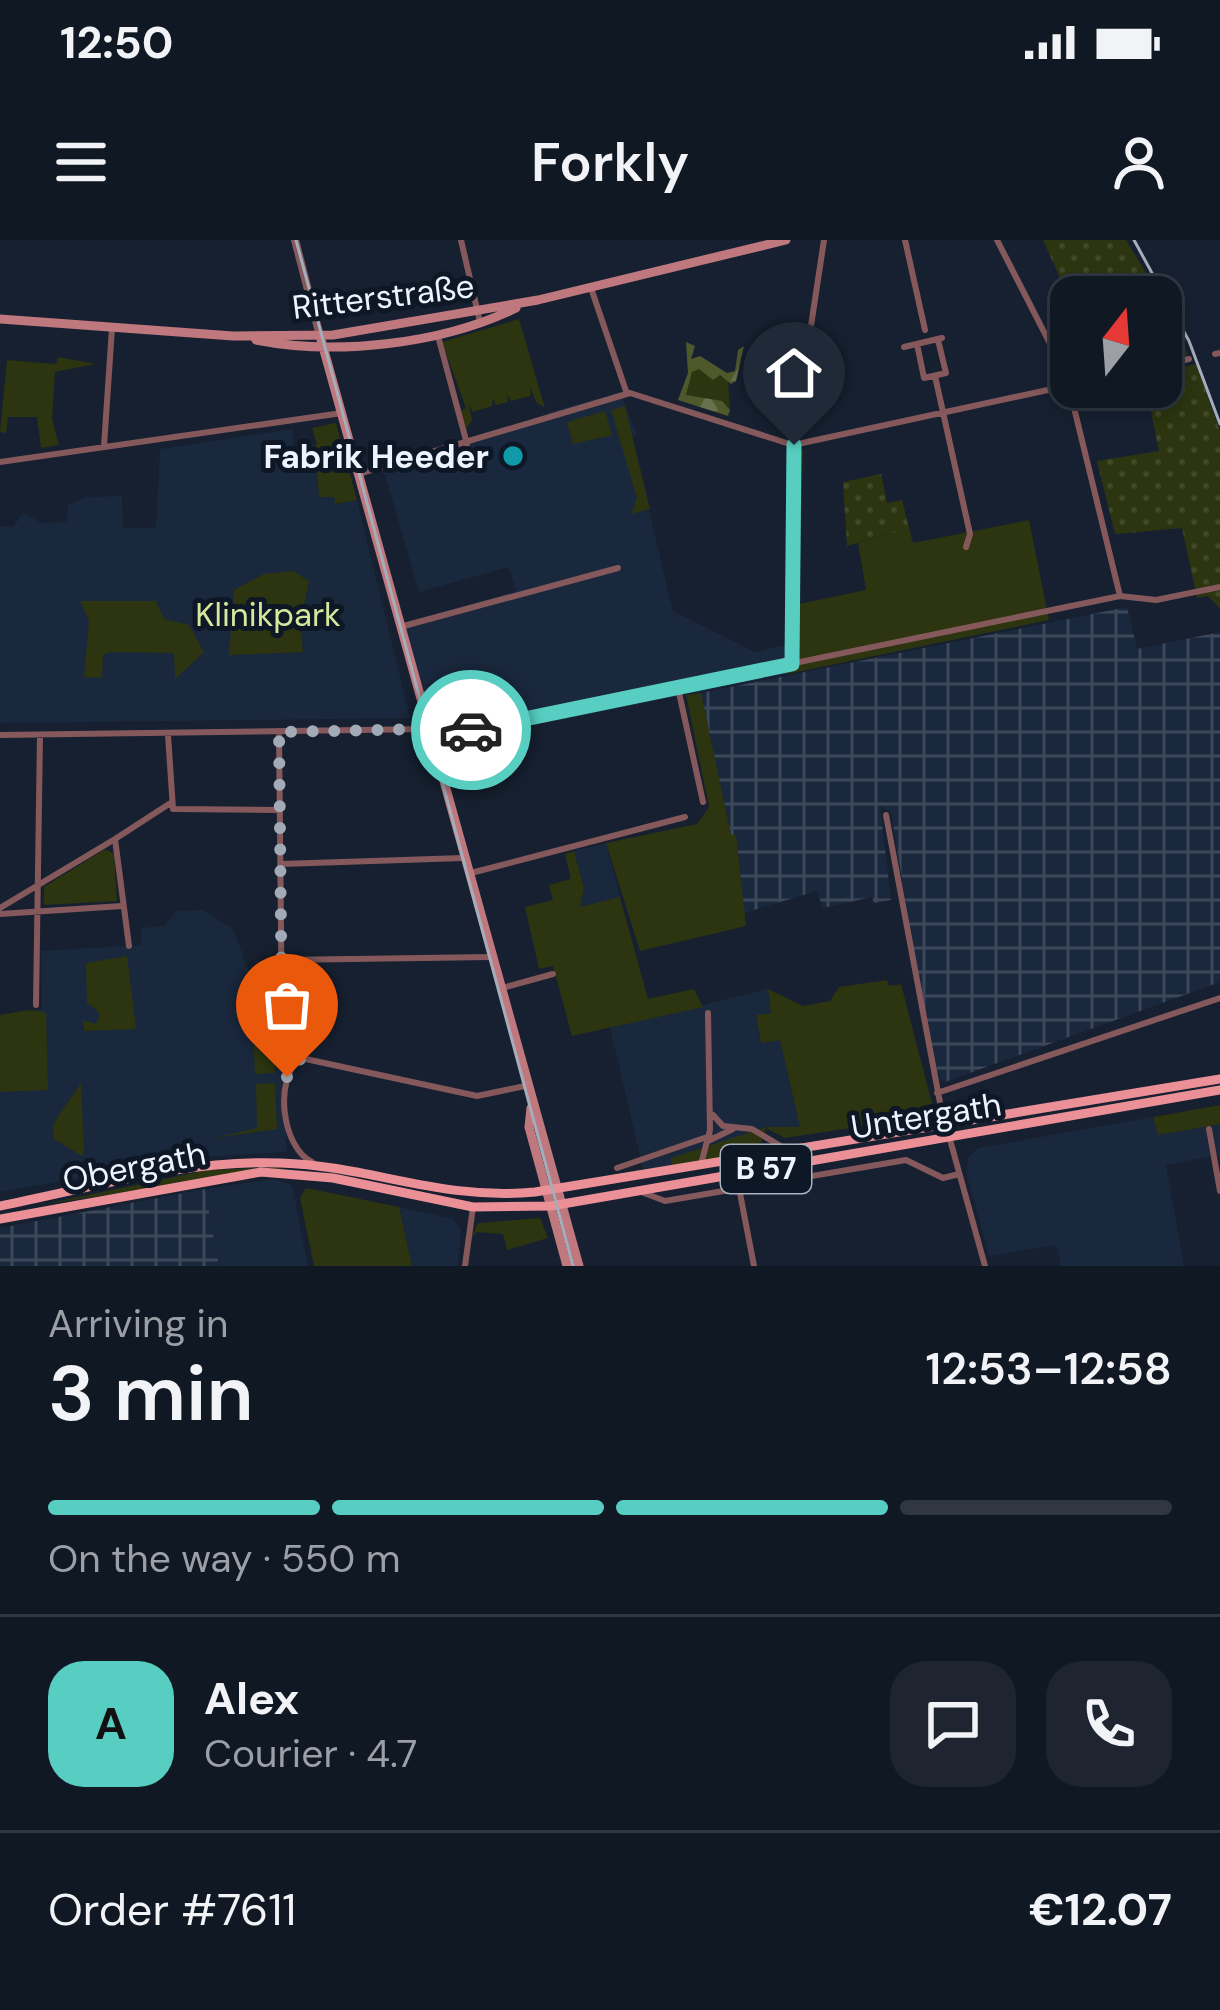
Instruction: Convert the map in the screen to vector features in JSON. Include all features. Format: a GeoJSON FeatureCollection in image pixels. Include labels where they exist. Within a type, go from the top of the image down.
{"type":"FeatureCollection","features":[{"type":"Feature","properties":{"kind":"main road","name":"Ritterstraße"},"geometry":{"type":"LineString","coordinates":[[0,321],[322,342],[437,332],[538,300],[785,240]]}},
{"type":"Feature","properties":{"kind":"main road","name":"Ritterstraße"},"geometry":{"type":"LineString","coordinates":[[322,342],[479,317]]}},
{"type":"Feature","properties":{"kind":"main road"},"geometry":{"type":"LineString","coordinates":[[322,342],[553,1190],[563,1205],[579,1266]]}},
{"type":"Feature","properties":{"kind":"main road","name":"Untergath"},"geometry":{"type":"LineString","coordinates":[[553,1190],[1220,1079]]}},
{"type":"Feature","properties":{"kind":"main road","name":"Untergath"},"geometry":{"type":"LineString","coordinates":[[563,1205],[1220,1090]]}},
{"type":"Feature","properties":{"kind":"main road","name":"B 57"},"geometry":{"type":"LineString","coordinates":[[734,1174],[760,1157]]}},
{"type":"Feature","properties":{"kind":"main road","name":"Obergath"},"geometry":{"type":"LineString","coordinates":[[0,1206],[208,1166],[324,1167],[470,1196],[553,1190]]}},
{"type":"Feature","properties":{"kind":"main road","name":"Obergath"},"geometry":{"type":"LineString","coordinates":[[0,1219],[261,1172],[333,1178],[473,1208],[563,1205]]}},
{"type":"Feature","properties":{"kind":"main road"},"geometry":{"type":"LineString","coordinates":[[553,1190],[550,1206],[568,1266]]}},
{"type":"Feature","properties":{"kind":"street"},"geometry":{"type":"LineString","coordinates":[[295,240],[322,342]]}},
{"type":"Feature","properties":{"kind":"street"},"geometry":{"type":"LineString","coordinates":[[461,240],[479,317]]}},
{"type":"Feature","properties":{"kind":"street"},"geometry":{"type":"LineString","coordinates":[[792,664],[794,445],[824,240]]}},
{"type":"Feature","properties":{"kind":"street"},"geometry":{"type":"LineString","coordinates":[[905,240],[925,330]]}},
{"type":"Feature","properties":{"kind":"street"},"geometry":{"type":"LineString","coordinates":[[997,240],[1050,338]]}},
{"type":"Feature","properties":{"kind":"street"},"geometry":{"type":"LineString","coordinates":[[591,288],[627,394]]}},
{"type":"Feature","properties":{"kind":"street"},"geometry":{"type":"LineString","coordinates":[[104,446],[112,328]]}},
{"type":"Feature","properties":{"kind":"street"},"geometry":{"type":"LineString","coordinates":[[437,332],[467,444]]}},
{"type":"Feature","properties":{"kind":"street"},"geometry":{"type":"LineString","coordinates":[[904,347],[917,344],[940,339],[946,374],[924,378],[917,344]]}},
{"type":"Feature","properties":{"kind":"street"},"geometry":{"type":"LineString","coordinates":[[1182,360],[1189,359]]}},
{"type":"Feature","properties":{"kind":"street"},"geometry":{"type":"LineString","coordinates":[[935,376],[970,534],[966,547]]}},
{"type":"Feature","properties":{"kind":"street"},"geometry":{"type":"LineString","coordinates":[[358,474],[627,394],[794,445],[1050,390]]}},
{"type":"Feature","properties":{"kind":"street"},"geometry":{"type":"LineString","coordinates":[[1075,408],[1120,596]]}},
{"type":"Feature","properties":{"kind":"street"},"geometry":{"type":"LineString","coordinates":[[0,462],[342,413]]}},
{"type":"Feature","properties":{"kind":"street"},"geometry":{"type":"LineString","coordinates":[[400,627],[618,568]]}},
{"type":"Feature","properties":{"kind":"street"},"geometry":{"type":"LineString","coordinates":[[0,735],[429,734],[678,688],[1120,596],[1156,600],[1220,586]]}},
{"type":"Feature","properties":{"kind":"street"},"geometry":{"type":"LineString","coordinates":[[678,688],[703,802]]}},
{"type":"Feature","properties":{"kind":"street"},"geometry":{"type":"LineString","coordinates":[[279,732],[282,1028]]}},
{"type":"Feature","properties":{"kind":"street"},"geometry":{"type":"LineString","coordinates":[[168,733],[170,804],[179,812],[279,810]]}},
{"type":"Feature","properties":{"kind":"street"},"geometry":{"type":"LineString","coordinates":[[35,1006],[40,735]]}},
{"type":"Feature","properties":{"kind":"street"},"geometry":{"type":"LineString","coordinates":[[0,911],[170,804]]}},
{"type":"Feature","properties":{"kind":"street"},"geometry":{"type":"LineString","coordinates":[[886,815],[937,1094],[982,1266]]}},
{"type":"Feature","properties":{"kind":"street"},"geometry":{"type":"LineString","coordinates":[[468,874],[685,817]]}},
{"type":"Feature","properties":{"kind":"street"},"geometry":{"type":"LineString","coordinates":[[115,838],[130,946]]}},
{"type":"Feature","properties":{"kind":"street"},"geometry":{"type":"LineString","coordinates":[[280,864],[463,858]]}},
{"type":"Feature","properties":{"kind":"street"},"geometry":{"type":"LineString","coordinates":[[0,911],[122,905]]}},
{"type":"Feature","properties":{"kind":"street"},"geometry":{"type":"LineString","coordinates":[[281,960],[490,957]]}},
{"type":"Feature","properties":{"kind":"street"},"geometry":{"type":"LineString","coordinates":[[499,989],[553,974]]}},
{"type":"Feature","properties":{"kind":"street"},"geometry":{"type":"LineString","coordinates":[[937,1094],[1220,998]]}},
{"type":"Feature","properties":{"kind":"street"},"geometry":{"type":"LineString","coordinates":[[245,1001],[282,1028],[301,1058],[477,1096],[525,1086]]}},
{"type":"Feature","properties":{"kind":"street"},"geometry":{"type":"LineString","coordinates":[[698,1167],[710,1138],[708,1012]]}},
{"type":"Feature","properties":{"kind":"street"},"geometry":{"type":"LineString","coordinates":[[301,1058],[287,1077],[289,1140],[299,1156],[324,1167]]}},
{"type":"Feature","properties":{"kind":"street","name":"Untergath"},"geometry":{"type":"LineString","coordinates":[[711,1113],[723,1126],[800,1150]]}},
{"type":"Feature","properties":{"kind":"street"},"geometry":{"type":"LineString","coordinates":[[617,1168],[735,1127]]}},
{"type":"Feature","properties":{"kind":"street"},"geometry":{"type":"LineString","coordinates":[[1208,1130],[1220,1191]]}},
{"type":"Feature","properties":{"kind":"street"},"geometry":{"type":"LineString","coordinates":[[760,1135],[760,1157]]}},
{"type":"Feature","properties":{"kind":"street","name":"Untergath"},"geometry":{"type":"LineString","coordinates":[[641,1191],[665,1201],[906,1160],[943,1178],[959,1174]]}},
{"type":"Feature","properties":{"kind":"street"},"geometry":{"type":"LineString","coordinates":[[739,1188],[754,1266]]}},
{"type":"Feature","properties":{"kind":"street"},"geometry":{"type":"LineString","coordinates":[[465,1266],[473,1208]]}},
{"type":"Feature","properties":{"kind":"shaded area"},"geometry":{"type":"Polygon","coordinates":[[[620,392],[637,435],[631,437],[673,611],[755,652],[785,645],[787,674],[555,721],[540,712],[433,734],[404,623],[516,591],[509,567],[419,592],[382,465],[548,419],[550,412],[620,392]]]}},
{"type":"Feature","properties":{"kind":"shaded area"},"geometry":{"type":"Polygon","coordinates":[[[293,429],[294,457],[316,456],[319,497],[334,497],[336,504],[357,500],[410,718],[0,723],[0,526],[13,527],[23,513],[42,523],[66,522],[68,505],[87,497],[122,496],[123,528],[156,528],[160,449],[293,429]]]}},
{"type":"Feature","properties":{"kind":"shaded area"},"geometry":{"type":"Polygon","coordinates":[[[1127,607],[1137,649],[1220,632],[1220,982],[945,1082],[928,1038],[891,812],[880,806],[891,900],[874,903],[872,897],[823,908],[817,891],[744,913],[736,836],[731,836],[701,693],[1127,607]]]}},
{"type":"Feature","properties":{"kind":"shaded area"},"geometry":{"type":"Polygon","coordinates":[[[606,843],[620,897],[580,907],[584,888],[574,851],[606,843]]]}},
{"type":"Feature","properties":{"kind":"shaded area"},"geometry":{"type":"Polygon","coordinates":[[[203,910],[233,929],[254,984],[244,1004],[279,1033],[287,1152],[197,1157],[0,1192],[0,1015],[42,1009],[41,951],[141,945],[141,928],[165,926],[176,911],[203,910]]]}},
{"type":"Feature","properties":{"kind":"shaded area"},"geometry":{"type":"Polygon","coordinates":[[[768,989],[771,1013],[756,1016],[760,1042],[780,1039],[800,1127],[766,1127],[672,1166],[643,1169],[610,1027],[768,989]]]}},
{"type":"Feature","properties":{"kind":"shaded area"},"geometry":{"type":"Polygon","coordinates":[[[1153,1117],[1158,1135],[1220,1124],[1220,1162],[1218,1155],[1166,1165],[1184,1266],[1061,1266],[1056,1245],[989,1256],[966,1172],[968,1158],[978,1148],[1153,1117]]]}},
{"type":"Feature","properties":{"kind":"shaded area"},"geometry":{"type":"Polygon","coordinates":[[[274,1179],[292,1185],[308,1266],[219,1266],[205,1189],[274,1179]]]}},
{"type":"Feature","properties":{"kind":"shaded area"},"geometry":{"type":"Polygon","coordinates":[[[205,1189],[219,1266],[0,1266],[0,1228],[205,1189]]]}},
{"type":"Feature","properties":{"kind":"shaded area"},"geometry":{"type":"Polygon","coordinates":[[[399,1207],[453,1219],[461,1230],[458,1266],[412,1266],[399,1207]]]}},
{"type":"Feature","properties":{"kind":"green space"},"geometry":{"type":"Polygon","coordinates":[[[1043,240],[1126,240],[1148,276],[1059,276],[1043,240]]]}},
{"type":"Feature","properties":{"kind":"green space"},"geometry":{"type":"Polygon","coordinates":[[[519,319],[545,408],[536,402],[530,387],[531,396],[511,401],[507,394],[508,402],[496,405],[493,398],[492,406],[473,412],[469,405],[472,420],[466,429],[461,411],[466,408],[442,342],[519,319]]]}},
{"type":"Feature","properties":{"kind":"green space"},"geometry":{"type":"Polygon","coordinates":[[[686,342],[695,346],[691,359],[700,356],[727,373],[735,371],[738,350],[744,346],[736,381],[731,384],[720,375],[713,380],[699,369],[692,372],[686,395],[722,401],[730,410],[728,416],[678,400],[688,373],[686,342]]]}},
{"type":"Feature","properties":{"kind":"green space"},"geometry":{"type":"Polygon","coordinates":[[[58,357],[96,364],[55,372],[52,419],[59,445],[41,448],[37,417],[8,417],[6,433],[0,432],[7,360],[56,364],[58,357]]]}},
{"type":"Feature","properties":{"kind":"green space"},"geometry":{"type":"Polygon","coordinates":[[[1196,364],[1220,431],[1220,609],[1208,596],[1197,598],[1182,528],[1115,534],[1097,461],[1159,451],[1150,408],[1182,408],[1182,367],[1196,364]]]}},
{"type":"Feature","properties":{"kind":"green space"},"geometry":{"type":"Polygon","coordinates":[[[692,371],[728,379],[730,410],[721,401],[686,396],[692,371]]]}},
{"type":"Feature","properties":{"kind":"green space"},"geometry":{"type":"Polygon","coordinates":[[[625,406],[650,509],[631,514],[637,498],[611,410],[625,406]]]}},
{"type":"Feature","properties":{"kind":"green space"},"geometry":{"type":"Polygon","coordinates":[[[605,411],[612,435],[573,444],[567,422],[605,411]]]}},
{"type":"Feature","properties":{"kind":"green space"},"geometry":{"type":"Polygon","coordinates":[[[336,423],[357,500],[335,504],[334,497],[319,497],[316,457],[309,457],[308,446],[317,445],[312,428],[336,423]]]}},
{"type":"Feature","properties":{"kind":"green space"},"geometry":{"type":"Polygon","coordinates":[[[803,450],[799,604],[866,590],[858,543],[909,528],[913,543],[1029,520],[1049,620],[787,674],[787,452],[803,450]]]}},
{"type":"Feature","properties":{"kind":"green space"},"geometry":{"type":"Polygon","coordinates":[[[881,474],[887,503],[902,500],[909,528],[847,546],[843,482],[881,474]]]}},
{"type":"Feature","properties":{"kind":"green space","name":"Klinikpark"},"geometry":{"type":"Polygon","coordinates":[[[293,571],[309,581],[300,625],[303,652],[229,655],[234,590],[264,574],[293,571]]]}},
{"type":"Feature","properties":{"kind":"green space","name":"Klinikpark"},"geometry":{"type":"Polygon","coordinates":[[[80,601],[156,601],[164,619],[189,625],[204,652],[175,679],[174,653],[110,652],[103,655],[102,678],[84,677],[89,621],[80,601]]]}},
{"type":"Feature","properties":{"kind":"green space"},"geometry":{"type":"Polygon","coordinates":[[[701,693],[731,835],[736,835],[746,926],[640,951],[606,843],[697,824],[709,807],[686,695],[701,693]]]}},
{"type":"Feature","properties":{"kind":"green space"},"geometry":{"type":"Polygon","coordinates":[[[105,849],[114,854],[117,901],[44,905],[44,887],[105,849]]]}},
{"type":"Feature","properties":{"kind":"green space"},"geometry":{"type":"Polygon","coordinates":[[[574,851],[584,888],[580,907],[620,897],[648,999],[694,989],[703,1007],[572,1036],[553,966],[539,969],[525,907],[553,900],[549,885],[571,879],[565,854],[574,851]]]}},
{"type":"Feature","properties":{"kind":"green space"},"geometry":{"type":"Polygon","coordinates":[[[127,956],[136,1029],[84,1031],[83,1020],[96,1024],[100,1013],[87,1003],[86,963],[127,956]]]}},
{"type":"Feature","properties":{"kind":"green space"},"geometry":{"type":"Polygon","coordinates":[[[887,980],[889,986],[901,984],[935,1115],[785,1138],[766,1128],[757,1154],[672,1166],[671,1158],[766,1127],[800,1127],[780,1040],[761,1043],[756,1015],[771,1013],[768,989],[803,1006],[830,1001],[839,987],[887,980]]]}},
{"type":"Feature","properties":{"kind":"green space"},"geometry":{"type":"Polygon","coordinates":[[[46,1012],[48,1090],[0,1092],[0,1015],[46,1012]]]}},
{"type":"Feature","properties":{"kind":"green space"},"geometry":{"type":"Polygon","coordinates":[[[264,1022],[273,1030],[275,1073],[255,1074],[253,1023],[264,1022]]]}},
{"type":"Feature","properties":{"kind":"green space"},"geometry":{"type":"Polygon","coordinates":[[[81,1083],[82,1156],[54,1139],[53,1124],[81,1083]]]}},
{"type":"Feature","properties":{"kind":"green space"},"geometry":{"type":"Polygon","coordinates":[[[275,1083],[277,1129],[214,1138],[257,1128],[256,1084],[275,1083]]]}},
{"type":"Feature","properties":{"kind":"green space"},"geometry":{"type":"Polygon","coordinates":[[[1220,1105],[1220,1124],[1158,1135],[1153,1117],[1220,1105]]]}},
{"type":"Feature","properties":{"kind":"green space"},"geometry":{"type":"Polygon","coordinates":[[[290,1167],[40,1205],[208,1170],[290,1167]]]}},
{"type":"Feature","properties":{"kind":"green space"},"geometry":{"type":"Polygon","coordinates":[[[306,1188],[399,1207],[412,1266],[314,1266],[300,1198],[306,1188]]]}},
{"type":"Feature","properties":{"kind":"green space"},"geometry":{"type":"Polygon","coordinates":[[[540,1218],[548,1238],[507,1250],[503,1234],[477,1232],[471,1238],[478,1223],[540,1218]]]}},
{"type":"Feature","properties":{"kind":"tram line"},"geometry":{"type":"LineString","coordinates":[[296,240],[573,1266]]}},
{"type":"Feature","properties":{"kind":"tram line"},"geometry":{"type":"LineString","coordinates":[[1134,240],[1189,341],[1220,424]]}},
{"type":"Feature","properties":{"kind":"way so far"},"geometry":{"type":"LineString","coordinates":[[287,1077],[292,1064],[301,1058],[282,1028],[279,732],[428,729],[430,738],[471,730]]}},
{"type":"Feature","properties":{"kind":"place","name":"Fabrik Heeder"},"geometry":{"type":"Point","coordinates":[513,456]}},
{"type":"Feature","properties":{"kind":"route"},"geometry":{"type":"LineString","coordinates":[[471,730],[792,664],[794,445]]}}]}
